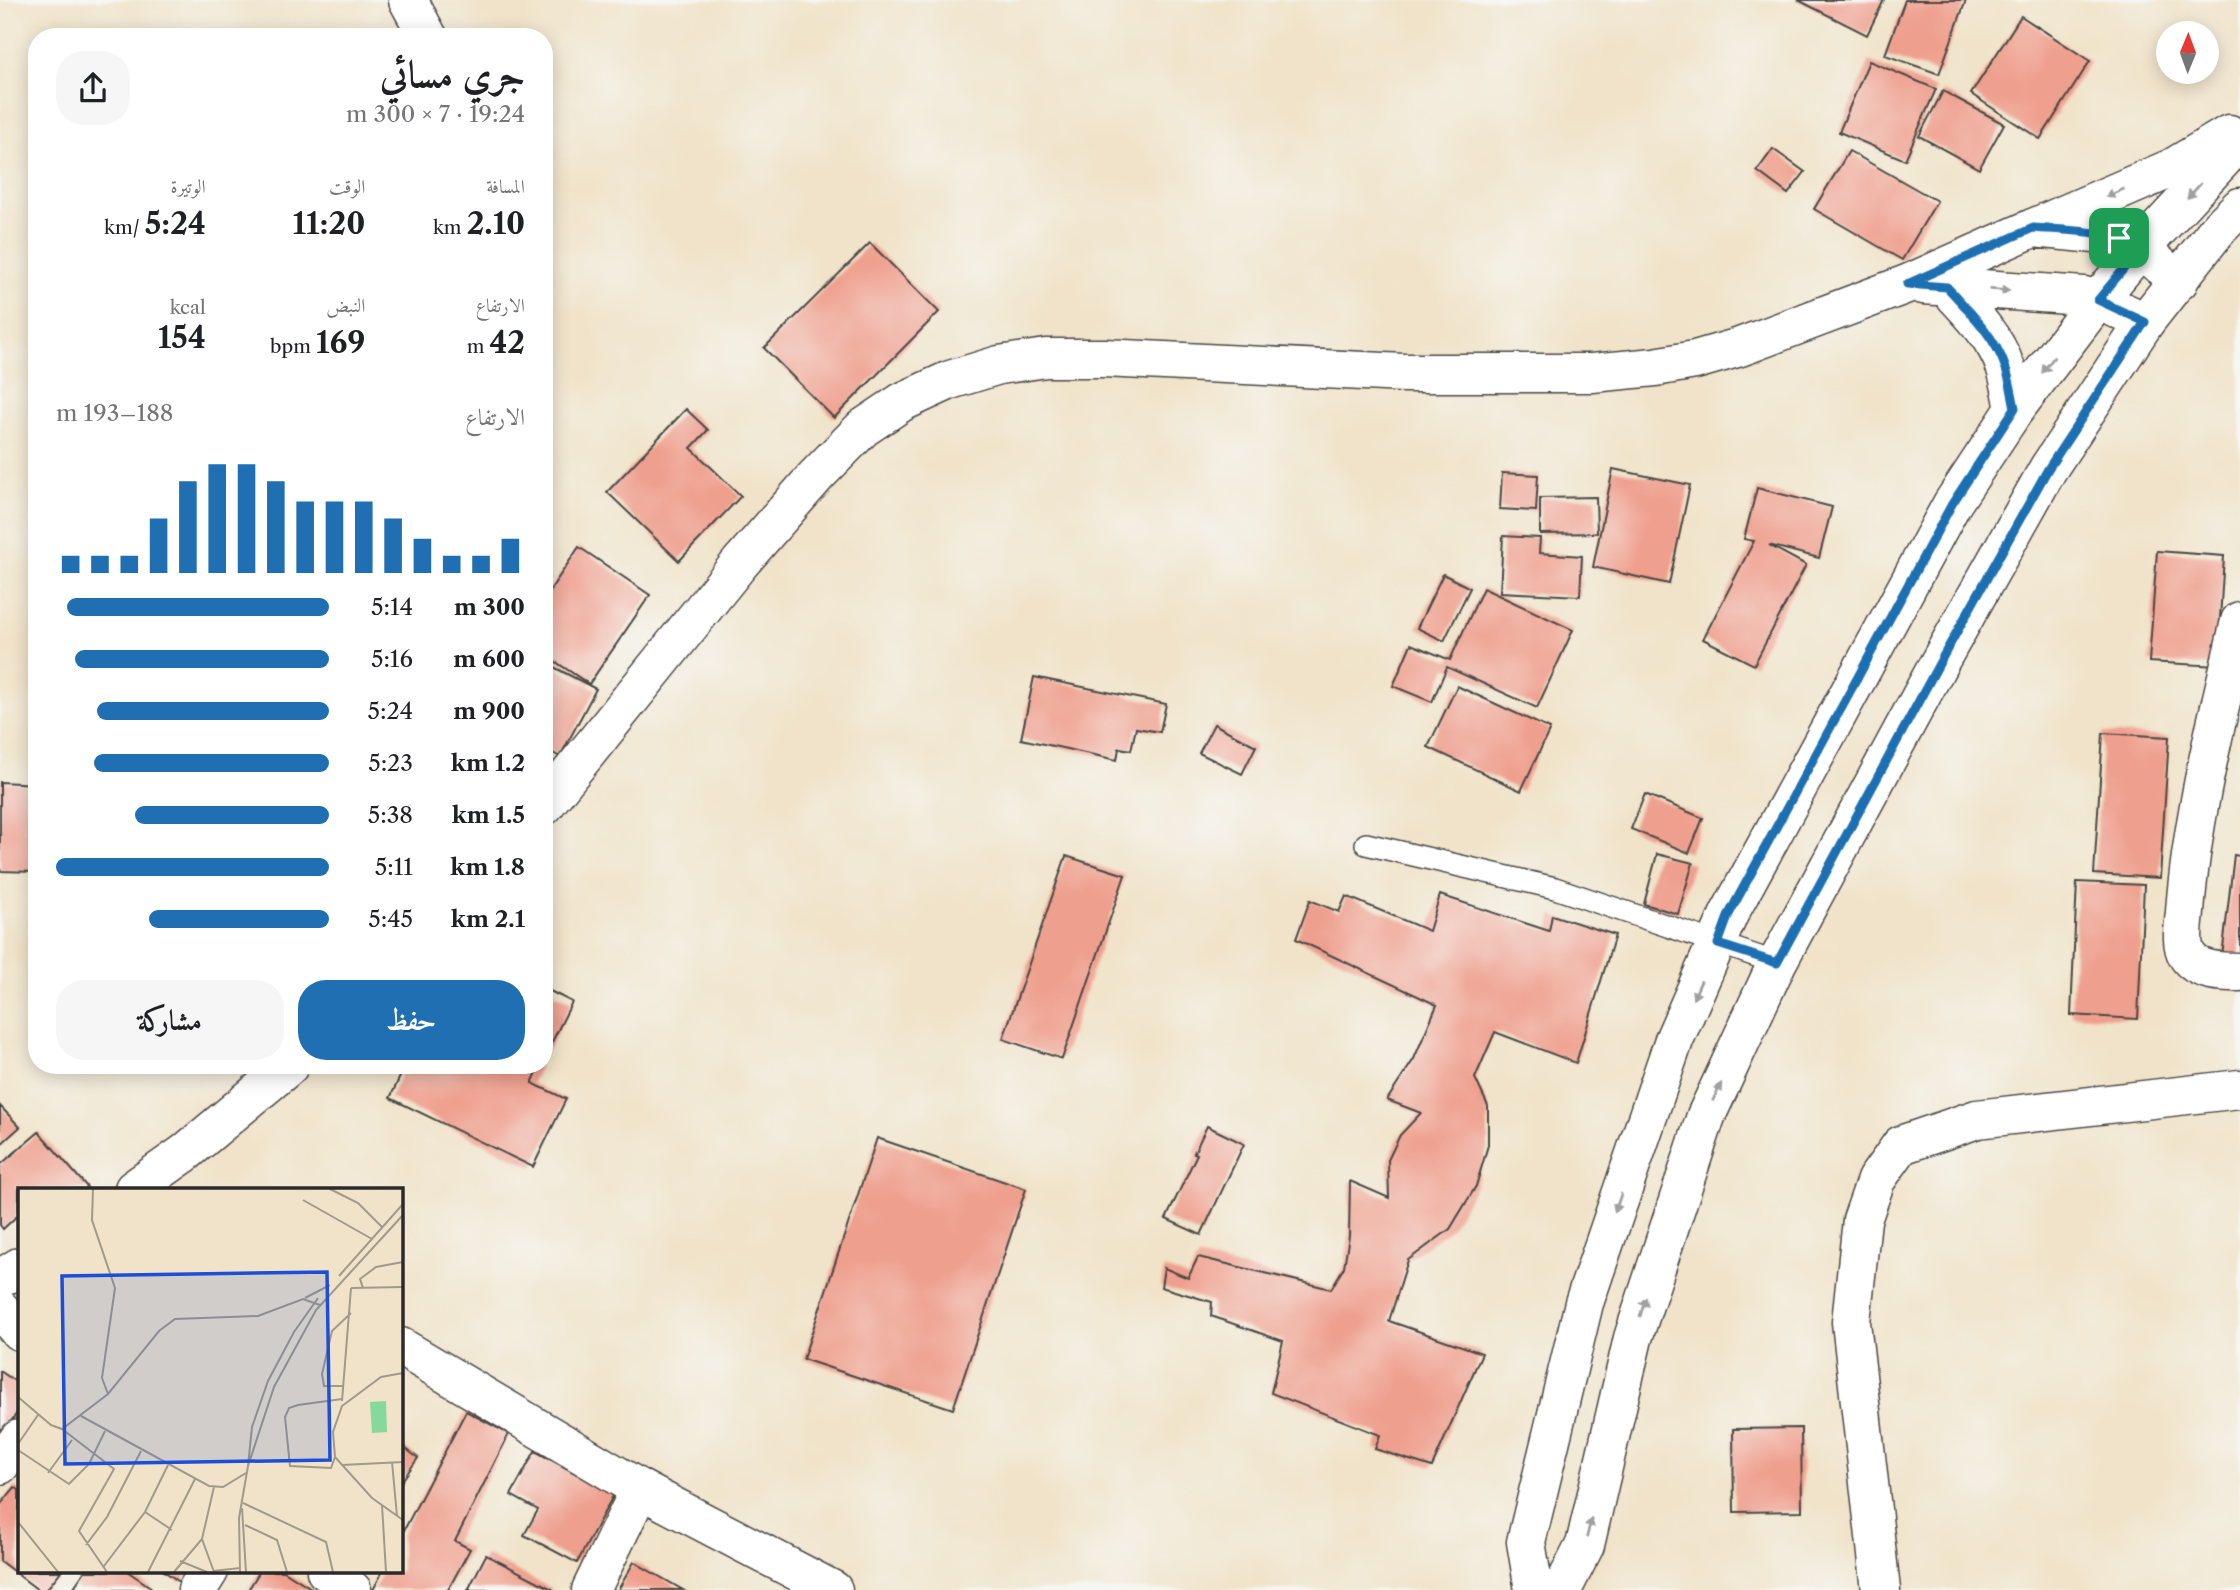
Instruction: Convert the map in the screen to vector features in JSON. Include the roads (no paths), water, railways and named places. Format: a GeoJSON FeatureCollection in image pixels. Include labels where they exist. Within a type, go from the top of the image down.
{"type":"FeatureCollection","features":[{"type":"Feature","properties":{"kind":"main road"},"geometry":{"type":"LineString","coordinates":[[408,0],[423,28]]}},
{"type":"Feature","properties":{"kind":"main road"},"geometry":{"type":"LineString","coordinates":[[553,795],[740,562],[816,477],[863,428],[902,402],[950,380],[999,365],[1046,358],[1104,358],[1404,373],[1592,373],[1695,360],[1740,347],[1907,284],[2172,168],[2240,127]]}},
{"type":"Feature","properties":{"kind":"main road"},"geometry":{"type":"LineString","coordinates":[[1534,1590],[1526,1542],[1584,1303],[1674,1040],[1729,914],[1952,504],[2015,408],[2140,249],[2240,141]]}},
{"type":"Feature","properties":{"kind":"main road"},"geometry":{"type":"LineString","coordinates":[[1562,1590],[1585,1545],[1633,1338],[1706,1116],[1777,963],[1933,674],[2048,469],[2145,322],[2233,219]]}},
{"type":"Feature","properties":{"kind":"main road"},"geometry":{"type":"LineString","coordinates":[[2033,228],[2106,235],[2129,242],[2179,281]]}},
{"type":"Feature","properties":{"kind":"main road"},"geometry":{"type":"LineString","coordinates":[[1907,284],[2066,294],[2098,300],[2145,322]]}},
{"type":"Feature","properties":{"kind":"main road"},"geometry":{"type":"LineString","coordinates":[[1947,287],[1995,344],[2005,366],[2015,408]]}},
{"type":"Feature","properties":{"kind":"main road"},"geometry":{"type":"LineString","coordinates":[[2240,621],[2188,867],[2183,937],[2185,953],[2201,968],[2240,972]]}},
{"type":"Feature","properties":{"kind":"main road"},"geometry":{"type":"LineString","coordinates":[[140,1188],[279,1074]]}},
{"type":"Feature","properties":{"kind":"main road"},"geometry":{"type":"LineString","coordinates":[[1881,1590],[1851,1322],[1862,1220],[1876,1180],[1901,1145],[1977,1119],[2240,1089]]}},
{"type":"Feature","properties":{"kind":"main road"},"geometry":{"type":"LineString","coordinates":[[0,1279],[18,1268]]}},
{"type":"Feature","properties":{"kind":"main road"},"geometry":{"type":"LineString","coordinates":[[0,1309],[18,1330]]}},
{"type":"Feature","properties":{"kind":"main road"},"geometry":{"type":"LineString","coordinates":[[402,1348],[640,1489],[833,1590]]}},
{"type":"Feature","properties":{"kind":"main road"},"geometry":{"type":"LineString","coordinates":[[0,1465],[18,1440]]}},
{"type":"Feature","properties":{"kind":"main road"},"geometry":{"type":"LineString","coordinates":[[591,1590],[640,1489]]}},
{"type":"Feature","properties":{"kind":"main road"},"geometry":{"type":"LineString","coordinates":[[197,1590],[208,1572]]}},
{"type":"Feature","properties":{"kind":"main road"},"geometry":{"type":"LineString","coordinates":[[327,1572],[352,1590]]}},
{"type":"Feature","properties":{"kind":"lane"},"geometry":{"type":"LineString","coordinates":[[1366,844],[1555,888],[1777,963]]}}]}
